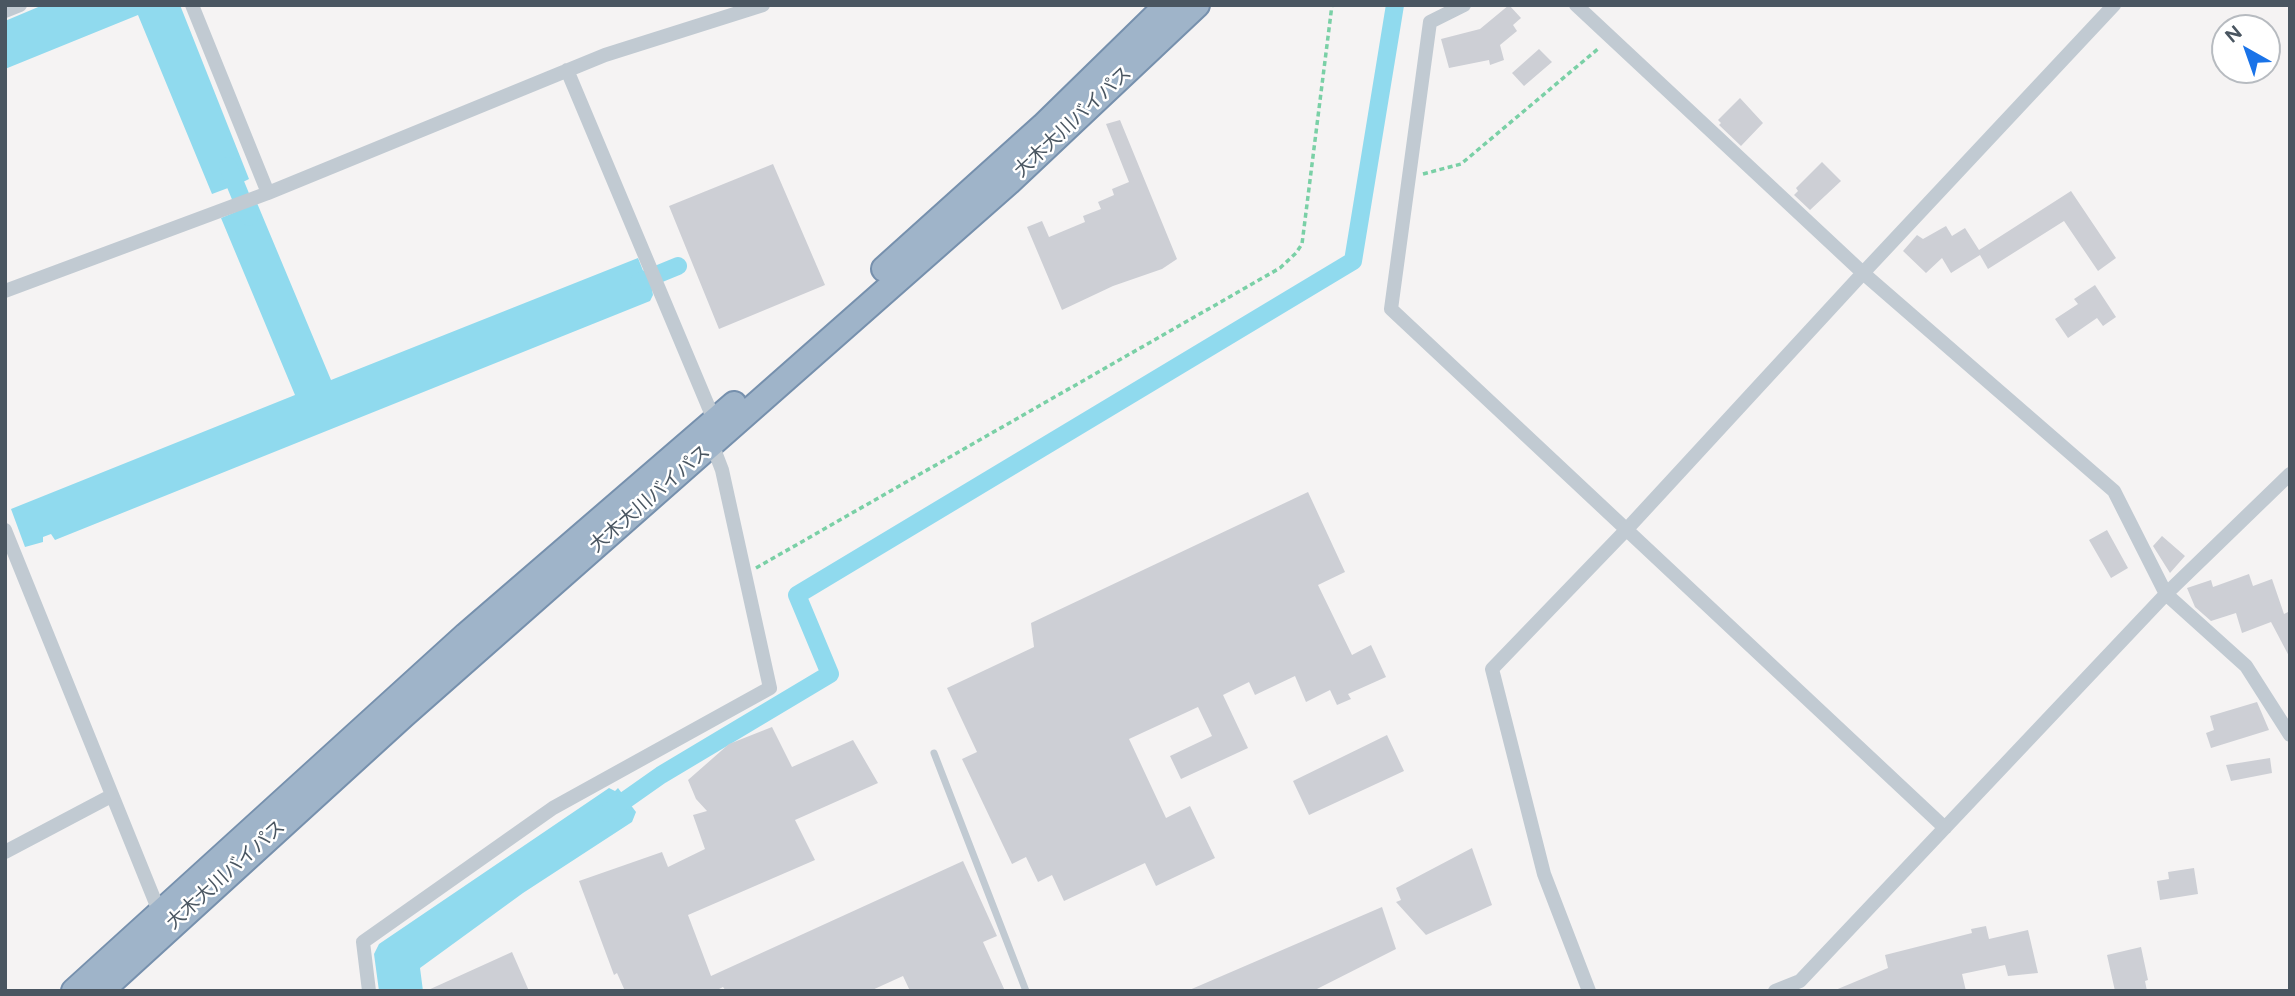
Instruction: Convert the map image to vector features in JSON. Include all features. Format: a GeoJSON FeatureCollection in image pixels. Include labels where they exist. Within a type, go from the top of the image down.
{"type":"FeatureCollection","features":[{"type":"Feature","properties":{"kind":"highway","name":"大木大川バイパス"},"geometry":{"type":"LineString","coordinates":[[101,991],[727,420],[1043,125],[1167,5]]}},
{"type":"Feature","properties":{"kind":"highway","name":"大木大川バイパス"},"geometry":{"type":"LineString","coordinates":[[74,991],[466,635],[727,420],[1009,182],[1197,5]]}},
{"type":"Feature","properties":{"kind":"street"},"geometry":{"type":"LineString","coordinates":[[5,11],[20,5]]}},
{"type":"Feature","properties":{"kind":"street"},"geometry":{"type":"LineString","coordinates":[[192,5],[268,193]]}},
{"type":"Feature","properties":{"kind":"street"},"geometry":{"type":"LineString","coordinates":[[5,290],[268,193],[605,55],[763,5]]}},
{"type":"Feature","properties":{"kind":"street"},"geometry":{"type":"LineString","coordinates":[[1464,5],[1430,22],[1391,309],[1945,828]]}},
{"type":"Feature","properties":{"kind":"street"},"geometry":{"type":"LineString","coordinates":[[1576,5],[1863,273],[2114,491],[2165,594],[2246,666],[2290,735]]}},
{"type":"Feature","properties":{"kind":"street"},"geometry":{"type":"LineString","coordinates":[[1589,991],[1544,874],[1492,669],[1627,529],[2115,5]]}},
{"type":"Feature","properties":{"kind":"street"},"geometry":{"type":"LineString","coordinates":[[369,991],[363,942],[553,808],[771,688],[722,470],[727,420],[568,70]]}},
{"type":"Feature","properties":{"kind":"street"},"geometry":{"type":"LineString","coordinates":[[1775,991],[1802,986],[1945,828],[2165,594],[2290,474]]}},
{"type":"Feature","properties":{"kind":"street"},"geometry":{"type":"LineString","coordinates":[[5,530],[159,911]]}},
{"type":"Feature","properties":{"kind":"street"},"geometry":{"type":"LineString","coordinates":[[5,852],[111,796]]}},
{"type":"Feature","properties":{"kind":"lane"},"geometry":{"type":"LineString","coordinates":[[934,753],[1026,991]]}},
{"type":"Feature","properties":{"kind":"path"},"geometry":{"type":"LineString","coordinates":[[746,574],[1280,268],[1296,253],[1302,244],[1332,5]]}},
{"type":"Feature","properties":{"kind":"path"},"geometry":{"type":"LineString","coordinates":[[1407,178],[1461,164],[1611,39]]}},
{"type":"Feature","properties":{"kind":"water"},"geometry":{"type":"Polygon","coordinates":[[[43,5],[180,5],[249,179],[235,186],[236,190],[231,192],[228,188],[212,194],[138,15],[5,69],[5,21],[43,5]]]}},
{"type":"Feature","properties":{"kind":"water"},"geometry":{"type":"Polygon","coordinates":[[[257,203],[331,380],[638,258],[644,273],[649,271],[653,295],[650,301],[55,540],[51,534],[43,537],[43,542],[25,547],[11,509],[295,395],[221,218],[257,203]]]}},
{"type":"Feature","properties":{"kind":"water"},"geometry":{"type":"Polygon","coordinates":[[[609,788],[615,791],[618,788],[636,812],[632,822],[523,893],[420,968],[423,991],[379,991],[374,954],[379,944],[609,788]]]}},
{"type":"Feature","properties":{"kind":"building"},"geometry":{"type":"Polygon","coordinates":[[[1509,5],[1521,18],[1513,25],[1517,31],[1500,45],[1504,60],[1490,65],[1489,60],[1449,68],[1441,39],[1480,29],[1509,5]]]}},
{"type":"Feature","properties":{"kind":"building"},"geometry":{"type":"Polygon","coordinates":[[[1539,49],[1552,62],[1524,86],[1512,73],[1539,49]]]}},
{"type":"Feature","properties":{"kind":"building"},"geometry":{"type":"Polygon","coordinates":[[[1740,98],[1763,123],[1741,146],[1719,125],[1721,123],[1718,120],[1740,98]]]}},
{"type":"Feature","properties":{"kind":"building"},"geometry":{"type":"Polygon","coordinates":[[[1120,120],[1177,259],[1162,269],[1113,286],[1062,310],[1027,227],[1042,221],[1049,237],[1085,222],[1083,216],[1101,209],[1098,202],[1114,195],[1112,189],[1129,182],[1106,124],[1120,120]]]}},
{"type":"Feature","properties":{"kind":"building"},"geometry":{"type":"Polygon","coordinates":[[[1822,162],[1841,181],[1810,210],[1794,195],[1798,191],[1796,188],[1822,162]]]}},
{"type":"Feature","properties":{"kind":"building"},"geometry":{"type":"Polygon","coordinates":[[[773,164],[825,285],[719,329],[669,206],[773,164]]]}},
{"type":"Feature","properties":{"kind":"building"},"geometry":{"type":"Polygon","coordinates":[[[2071,191],[2116,258],[2098,271],[2064,221],[1988,269],[1980,255],[1951,273],[1942,258],[1926,273],[1903,251],[1917,235],[1923,239],[1946,226],[1952,236],[1965,228],[1979,250],[2071,191]]]}},
{"type":"Feature","properties":{"kind":"building"},"geometry":{"type":"Polygon","coordinates":[[[2095,285],[2116,317],[2103,326],[2097,318],[2068,338],[2055,319],[2078,304],[2074,299],[2095,285]]]}},
{"type":"Feature","properties":{"kind":"building"},"geometry":{"type":"Polygon","coordinates":[[[1308,492],[1345,572],[1318,585],[1352,655],[1371,645],[1386,677],[1348,694],[1351,699],[1337,705],[1330,690],[1306,702],[1295,676],[1255,695],[1249,682],[1223,695],[1248,748],[1181,779],[1170,756],[1212,736],[1198,707],[1129,739],[1166,818],[1190,806],[1215,858],[1156,886],[1145,863],[1064,901],[1052,875],[1038,882],[1026,857],[1012,864],[962,759],[977,752],[947,688],[1034,647],[1031,623],[1308,492]]]}},
{"type":"Feature","properties":{"kind":"building"},"geometry":{"type":"Polygon","coordinates":[[[2107,530],[2128,568],[2111,578],[2089,540],[2107,530]]]}},
{"type":"Feature","properties":{"kind":"building"},"geometry":{"type":"Polygon","coordinates":[[[2162,536],[2185,556],[2170,573],[2153,546],[2162,536]]]}},
{"type":"Feature","properties":{"kind":"building"},"geometry":{"type":"Polygon","coordinates":[[[2249,574],[2253,586],[2272,579],[2284,614],[2290,611],[2290,658],[2271,622],[2242,633],[2236,613],[2211,621],[2195,607],[2187,588],[2211,580],[2213,587],[2249,574]]]}},
{"type":"Feature","properties":{"kind":"building"},"geometry":{"type":"Polygon","coordinates":[[[2257,702],[2269,730],[2211,748],[2206,733],[2214,730],[2210,716],[2257,702]]]}},
{"type":"Feature","properties":{"kind":"building"},"geometry":{"type":"Polygon","coordinates":[[[772,727],[792,767],[853,740],[878,783],[795,820],[815,860],[688,915],[711,976],[963,861],[997,936],[983,942],[1005,991],[910,991],[903,976],[870,991],[726,991],[723,987],[715,991],[625,991],[617,973],[614,975],[579,881],[662,852],[668,867],[705,849],[693,815],[707,811],[696,799],[688,780],[729,744],[772,727]]]}},
{"type":"Feature","properties":{"kind":"building"},"geometry":{"type":"Polygon","coordinates":[[[1387,735],[1404,771],[1309,815],[1293,781],[1387,735]]]}},
{"type":"Feature","properties":{"kind":"building"},"geometry":{"type":"Polygon","coordinates":[[[2270,758],[2272,773],[2231,781],[2226,765],[2270,758]]]}},
{"type":"Feature","properties":{"kind":"building"},"geometry":{"type":"Polygon","coordinates":[[[1472,848],[1492,905],[1426,935],[1396,902],[1401,900],[1396,888],[1472,848]]]}},
{"type":"Feature","properties":{"kind":"building"},"geometry":{"type":"Polygon","coordinates":[[[2194,868],[2198,894],[2160,900],[2157,881],[2169,879],[2168,872],[2194,868]]]}},
{"type":"Feature","properties":{"kind":"building"},"geometry":{"type":"Polygon","coordinates":[[[1382,907],[1396,949],[1313,991],[1187,991],[1382,907]]]}},
{"type":"Feature","properties":{"kind":"building"},"geometry":{"type":"Polygon","coordinates":[[[1986,926],[1989,939],[2028,930],[2038,973],[2008,976],[2005,965],[1962,974],[1966,991],[1833,991],[1888,968],[1885,955],[1972,933],[1971,929],[1986,926]]]}},
{"type":"Feature","properties":{"kind":"building"},"geometry":{"type":"Polygon","coordinates":[[[2141,947],[2148,980],[2145,981],[2147,991],[2115,991],[2107,955],[2141,947]]]}},
{"type":"Feature","properties":{"kind":"building"},"geometry":{"type":"Polygon","coordinates":[[[512,952],[529,991],[426,991],[512,952]]]}},
{"type":"Feature","properties":{"kind":"waterway"},"geometry":{"type":"LineString","coordinates":[[607,813],[661,775],[830,674],[797,595],[1353,261],[1395,5]]}},
{"type":"Feature","properties":{"kind":"waterway"},"geometry":{"type":"LineString","coordinates":[[228,166],[249,217]]}},
{"type":"Feature","properties":{"kind":"waterway"},"geometry":{"type":"LineString","coordinates":[[639,282],[678,266]]}}]}
